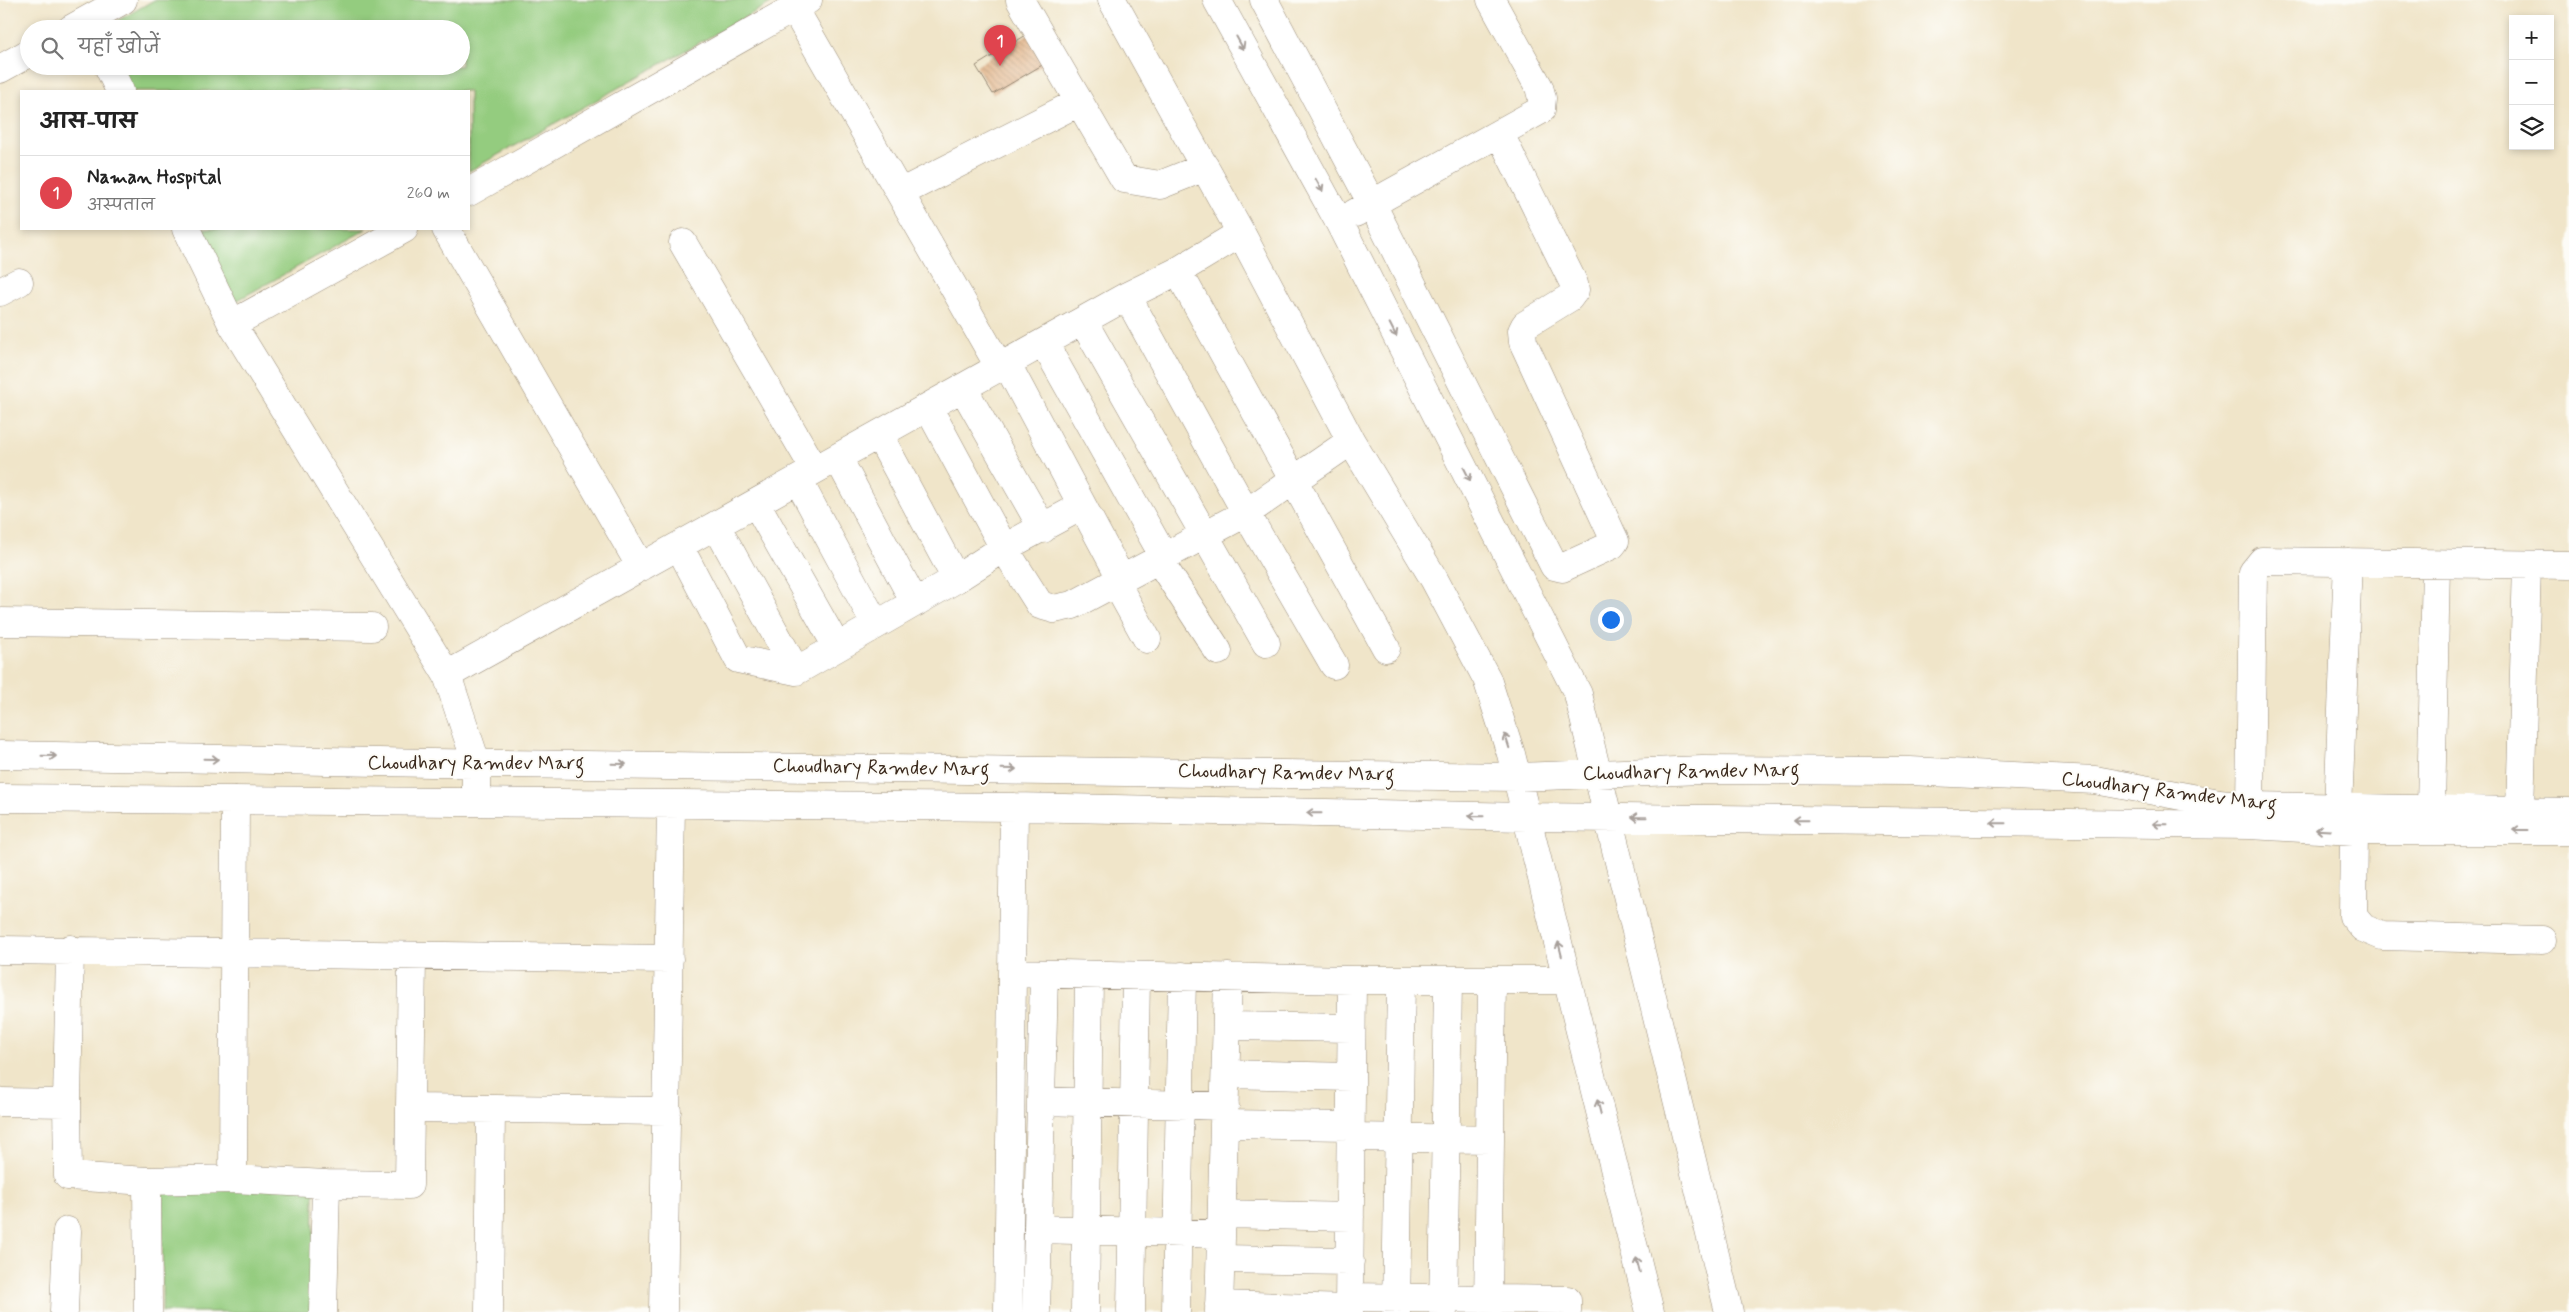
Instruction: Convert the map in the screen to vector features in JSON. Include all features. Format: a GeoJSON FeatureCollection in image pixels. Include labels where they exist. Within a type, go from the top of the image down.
{"type":"FeatureCollection","features":[{"type":"Feature","properties":{"kind":"street"},"geometry":{"type":"LineString","coordinates":[[80,19],[122,0]]}},
{"type":"Feature","properties":{"kind":"street"},"geometry":{"type":"LineString","coordinates":[[1020,0],[1124,179],[1160,185],[1205,167]]}},
{"type":"Feature","properties":{"kind":"street"},"geometry":{"type":"LineString","coordinates":[[1112,0],[1241,233],[1351,441],[1434,579],[1487,679],[1517,776],[1650,1312]]}},
{"type":"Feature","properties":{"kind":"street"},"geometry":{"type":"LineString","coordinates":[[1217,0],[1338,222],[1578,694],[1729,1312]]}},
{"type":"Feature","properties":{"kind":"street"},"geometry":{"type":"LineString","coordinates":[[1264,0],[1372,204],[1554,566],[1566,567],[1612,545],[1614,537],[1523,342],[1522,330],[1526,325],[1569,298],[1575,290],[1574,284],[1500,134]]}},
{"type":"Feature","properties":{"kind":"street"},"geometry":{"type":"LineString","coordinates":[[1338,222],[1542,110],[1542,98],[1539,87],[1491,0]]}},
{"type":"Feature","properties":{"kind":"street"},"geometry":{"type":"LineString","coordinates":[[470,191],[801,4],[900,193],[1003,366],[1082,506],[1147,639]]}},
{"type":"Feature","properties":{"kind":"street"},"geometry":{"type":"LineString","coordinates":[[0,69],[20,58]]}},
{"type":"Feature","properties":{"kind":"street"},"geometry":{"type":"LineString","coordinates":[[112,75],[120,90]]}},
{"type":"Feature","properties":{"kind":"street"},"geometry":{"type":"LineString","coordinates":[[900,193],[1080,102]]}},
{"type":"Feature","properties":{"kind":"street"},"geometry":{"type":"LineString","coordinates":[[186,230],[232,324],[447,675],[476,762],[476,802]]}},
{"type":"Feature","properties":{"kind":"street"},"geometry":{"type":"LineString","coordinates":[[232,324],[402,230]]}},
{"type":"Feature","properties":{"kind":"street"},"geometry":{"type":"LineString","coordinates":[[447,230],[641,568]]}},
{"type":"Feature","properties":{"kind":"street"},"geometry":{"type":"LineString","coordinates":[[447,675],[1126,296],[1178,271],[1241,233]]}},
{"type":"Feature","properties":{"kind":"street"},"geometry":{"type":"LineString","coordinates":[[683,243],[817,469],[914,603]]}},
{"type":"Feature","properties":{"kind":"street"},"geometry":{"type":"LineString","coordinates":[[1178,271],[1293,483],[1386,648]]}},
{"type":"Feature","properties":{"kind":"street"},"geometry":{"type":"LineString","coordinates":[[1126,296],[1246,513],[1334,665]]}},
{"type":"Feature","properties":{"kind":"street"},"geometry":{"type":"LineString","coordinates":[[1083,321],[1266,643]]}},
{"type":"Feature","properties":{"kind":"street"},"geometry":{"type":"LineString","coordinates":[[1044,343],[1162,558],[1218,651]]}},
{"type":"Feature","properties":{"kind":"street"},"geometry":{"type":"LineString","coordinates":[[963,388],[1043,529]]}},
{"type":"Feature","properties":{"kind":"street"},"geometry":{"type":"LineString","coordinates":[[928,407],[1004,548],[1040,605],[1054,609],[1073,605],[1246,513],[1293,483],[1351,441]]}},
{"type":"Feature","properties":{"kind":"street"},"geometry":{"type":"LineString","coordinates":[[879,435],[956,579]]}},
{"type":"Feature","properties":{"kind":"street"},"geometry":{"type":"LineString","coordinates":[[817,469],[876,625]]}},
{"type":"Feature","properties":{"kind":"street"},"geometry":{"type":"LineString","coordinates":[[756,503],[837,647]]}},
{"type":"Feature","properties":{"kind":"street"},"geometry":{"type":"LineString","coordinates":[[679,546],[738,659],[796,671],[956,579],[1004,548],[1043,529],[1082,506]]}},
{"type":"Feature","properties":{"kind":"street"},"geometry":{"type":"LineString","coordinates":[[716,525],[796,671]]}},
{"type":"Feature","properties":{"kind":"street"},"geometry":{"type":"LineString","coordinates":[[2250,806],[2253,572],[2262,561],[2569,566]]}},
{"type":"Feature","properties":{"kind":"street"},"geometry":{"type":"LineString","coordinates":[[2338,809],[2348,562]]}},
{"type":"Feature","properties":{"kind":"street"},"geometry":{"type":"LineString","coordinates":[[2431,810],[2436,564]]}},
{"type":"Feature","properties":{"kind":"street"},"geometry":{"type":"LineString","coordinates":[[2520,811],[2527,565]]}},
{"type":"Feature","properties":{"kind":"street"},"geometry":{"type":"LineString","coordinates":[[0,622],[372,627]]}},
{"type":"Feature","properties":{"kind":"street","name":"Choudhary Ramdev Marg"},"geometry":{"type":"LineString","coordinates":[[0,755],[1517,776],[1702,770],[1910,770],[2095,780],[2210,801],[2250,806],[2569,812]]}},
{"type":"Feature","properties":{"kind":"street"},"geometry":{"type":"LineString","coordinates":[[0,798],[1014,807],[1527,817],[1607,816],[1850,822],[2249,825],[2354,831],[2569,830]]}},
{"type":"Feature","properties":{"kind":"street"},"geometry":{"type":"LineString","coordinates":[[233,1179],[235,800]]}},
{"type":"Feature","properties":{"kind":"street"},"geometry":{"type":"LineString","coordinates":[[664,1312],[672,804]]}},
{"type":"Feature","properties":{"kind":"street"},"geometry":{"type":"LineString","coordinates":[[1008,1312],[1014,807]]}},
{"type":"Feature","properties":{"kind":"street"},"geometry":{"type":"LineString","coordinates":[[2354,831],[2353,916],[2363,928],[2382,936],[2542,940]]}},
{"type":"Feature","properties":{"kind":"street"},"geometry":{"type":"LineString","coordinates":[[70,949],[66,1103],[68,1176],[146,1181],[233,1179],[326,1184],[409,1185],[412,956]]}},
{"type":"Feature","properties":{"kind":"street"},"geometry":{"type":"LineString","coordinates":[[0,950],[70,949],[669,959]]}},
{"type":"Feature","properties":{"kind":"street"},"geometry":{"type":"LineString","coordinates":[[1012,973],[1352,980],[1568,980]]}},
{"type":"Feature","properties":{"kind":"street"},"geometry":{"type":"LineString","coordinates":[[1036,1312],[1044,974]]}},
{"type":"Feature","properties":{"kind":"street"},"geometry":{"type":"LineString","coordinates":[[1085,1312],[1089,975]]}},
{"type":"Feature","properties":{"kind":"street"},"geometry":{"type":"LineString","coordinates":[[1131,1312],[1136,976]]}},
{"type":"Feature","properties":{"kind":"street"},"geometry":{"type":"LineString","coordinates":[[1176,1312],[1182,976]]}},
{"type":"Feature","properties":{"kind":"street"},"geometry":{"type":"LineString","coordinates":[[1228,978],[1219,1308],[1396,1305],[1535,1306],[1568,1300],[1567,1312]]}},
{"type":"Feature","properties":{"kind":"street"},"geometry":{"type":"LineString","coordinates":[[1349,1306],[1352,980]]}},
{"type":"Feature","properties":{"kind":"street"},"geometry":{"type":"LineString","coordinates":[[1396,1305],[1401,980]]}},
{"type":"Feature","properties":{"kind":"street"},"geometry":{"type":"LineString","coordinates":[[1488,1305],[1492,980]]}},
{"type":"Feature","properties":{"kind":"street"},"geometry":{"type":"LineString","coordinates":[[1443,1305],[1448,981]]}},
{"type":"Feature","properties":{"kind":"street"},"geometry":{"type":"LineString","coordinates":[[1227,1026],[1351,1028]]}},
{"type":"Feature","properties":{"kind":"street"},"geometry":{"type":"LineString","coordinates":[[1226,1074],[1351,1077]]}},
{"type":"Feature","properties":{"kind":"street"},"geometry":{"type":"LineString","coordinates":[[0,1102],[66,1103]]}},
{"type":"Feature","properties":{"kind":"street"},"geometry":{"type":"LineString","coordinates":[[1041,1102],[1180,1105],[1225,1115],[1398,1138],[1490,1139]]}},
{"type":"Feature","properties":{"kind":"street"},"geometry":{"type":"LineString","coordinates":[[410,1108],[667,1111]]}},
{"type":"Feature","properties":{"kind":"street"},"geometry":{"type":"LineString","coordinates":[[489,1312],[492,1109]]}},
{"type":"Feature","properties":{"kind":"street"},"geometry":{"type":"LineString","coordinates":[[146,1181],[148,1312]]}},
{"type":"Feature","properties":{"kind":"street"},"geometry":{"type":"LineString","coordinates":[[323,1312],[326,1184]]}},
{"type":"Feature","properties":{"kind":"street"},"geometry":{"type":"LineString","coordinates":[[1221,1236],[1350,1216]]}},
{"type":"Feature","properties":{"kind":"street"},"geometry":{"type":"LineString","coordinates":[[1038,1229],[1221,1236],[1350,1261]]}},
{"type":"Feature","properties":{"kind":"street"},"geometry":{"type":"LineString","coordinates":[[64,1312],[67,1232]]}},
{"type":"Feature","properties":{"kind":"green space"},"geometry":{"type":"Polygon","coordinates":[[[154,0],[776,0],[470,170],[470,90],[117,90],[108,75],[470,75],[470,20],[119,20],[154,0]]]}},
{"type":"Feature","properties":{"kind":"green space"},"geometry":{"type":"Polygon","coordinates":[[[196,230],[364,230],[236,301],[196,230]]]}},
{"type":"Feature","properties":{"kind":"green space"},"geometry":{"type":"Polygon","coordinates":[[[163,1185],[314,1186],[313,1312],[162,1312],[163,1185]]]}},
{"type":"Feature","properties":{"kind":"building"},"geometry":{"type":"Polygon","coordinates":[[[1031,32],[1049,61],[993,94],[976,66],[1031,32]]]}},
{"type":"Feature","properties":{"kind":"place","name":"Naman Hospital"},"geometry":{"type":"Point","coordinates":[1000,66]}}]}
